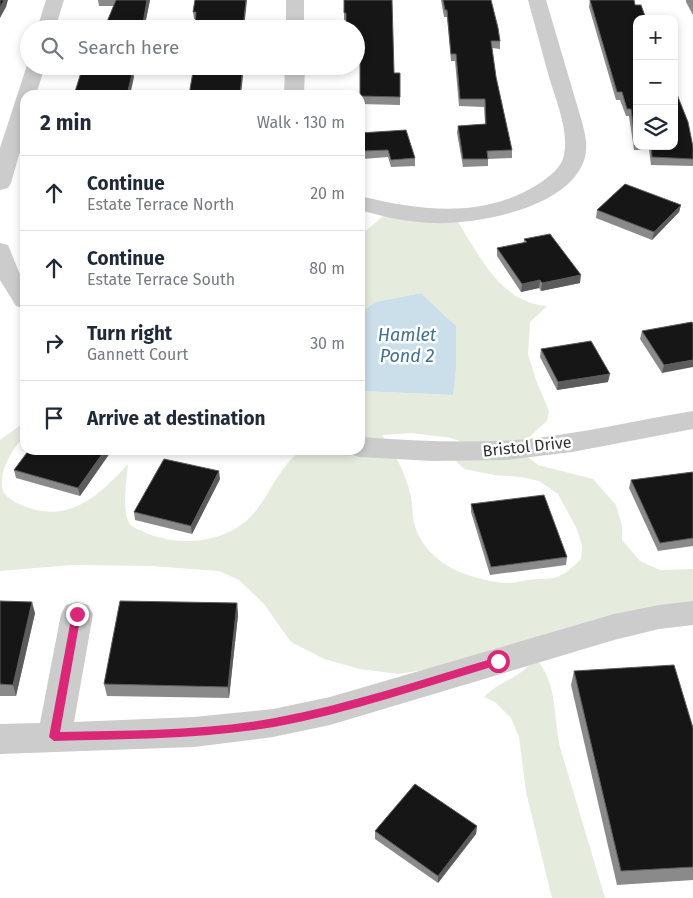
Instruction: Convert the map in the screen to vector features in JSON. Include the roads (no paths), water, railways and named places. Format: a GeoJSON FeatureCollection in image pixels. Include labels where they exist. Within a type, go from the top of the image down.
{"type":"FeatureCollection","features":[{"type":"Feature","properties":{"kind":"street"},"geometry":{"type":"LineString","coordinates":[[49,20],[55,0]]}},
{"type":"Feature","properties":{"kind":"street"},"geometry":{"type":"LineString","coordinates":[[295,0],[295,20]]}},
{"type":"Feature","properties":{"kind":"street"},"geometry":{"type":"LineString","coordinates":[[365,204],[407,214],[454,216],[498,210],[545,190],[565,174],[575,155],[574,131],[537,0]]}},
{"type":"Feature","properties":{"kind":"street"},"geometry":{"type":"LineString","coordinates":[[28,90],[32,75]]}},
{"type":"Feature","properties":{"kind":"street"},"geometry":{"type":"LineString","coordinates":[[294,75],[294,90]]}},
{"type":"Feature","properties":{"kind":"street"},"geometry":{"type":"LineString","coordinates":[[0,183],[20,116]]}},
{"type":"Feature","properties":{"kind":"street"},"geometry":{"type":"LineString","coordinates":[[0,250],[7,272],[20,293]]}},
{"type":"Feature","properties":{"kind":"street","name":"Bristol Drive"},"geometry":{"type":"LineString","coordinates":[[365,447],[428,452],[476,452],[553,445],[693,420]]}},
{"type":"Feature","properties":{"kind":"street"},"geometry":{"type":"LineString","coordinates":[[0,740],[194,732],[273,723],[330,711],[614,627],[659,617],[693,613]]}},
{"type":"Feature","properties":{"kind":"street"},"geometry":{"type":"LineString","coordinates":[[54,737],[77,614]]}},
{"type":"Feature","properties":{"kind":"water","name":"Hamlet Pond 2"},"geometry":{"type":"Polygon","coordinates":[[[421,293],[456,326],[456,367],[453,395],[365,391],[365,309],[375,302],[421,293]]]}}]}
